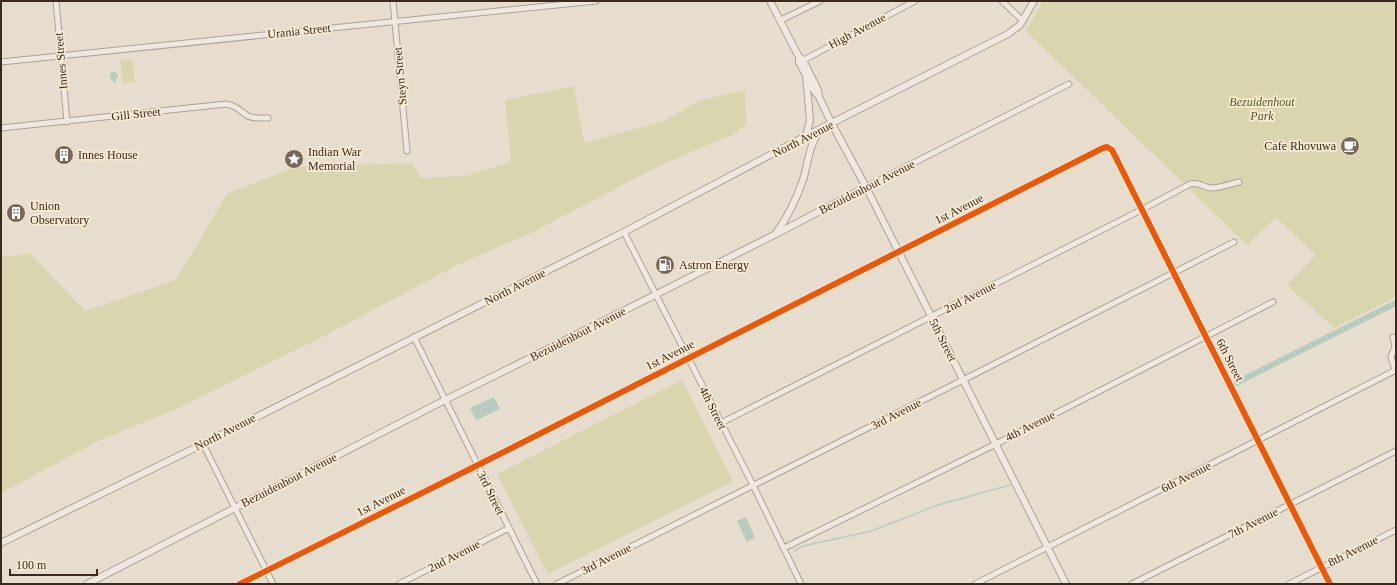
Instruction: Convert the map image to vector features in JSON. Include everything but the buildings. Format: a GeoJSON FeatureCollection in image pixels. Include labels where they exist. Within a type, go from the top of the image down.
{"type":"FeatureCollection","features":[{"type":"Feature","properties":{"kind":"street","name":"Innes Street"},"geometry":{"type":"LineString","coordinates":[[56,1],[67,122]]}},
{"type":"Feature","properties":{"kind":"street","name":"Steyn Street"},"geometry":{"type":"LineString","coordinates":[[393,1],[407,150]]}},
{"type":"Feature","properties":{"kind":"street","name":"Urania Street"},"geometry":{"type":"LineString","coordinates":[[1,62],[596,1]]}},
{"type":"Feature","properties":{"kind":"street"},"geometry":{"type":"LineString","coordinates":[[770,1],[801,60]]}},
{"type":"Feature","properties":{"kind":"street"},"geometry":{"type":"LineString","coordinates":[[781,20],[820,1]]}},
{"type":"Feature","properties":{"kind":"street","name":"High Avenue"},"geometry":{"type":"LineString","coordinates":[[801,60],[915,1]]}},
{"type":"Feature","properties":{"kind":"street"},"geometry":{"type":"LineString","coordinates":[[1002,1],[1023,21],[1034,1]]}},
{"type":"Feature","properties":{"kind":"street","name":"North Avenue"},"geometry":{"type":"LineString","coordinates":[[1,543],[203,444],[624,232],[806,136],[1008,34],[1023,21]]}},
{"type":"Feature","properties":{"kind":"street","name":"5th Street"},"geometry":{"type":"LineString","coordinates":[[801,60],[806,76],[819,97],[866,187],[1066,584]]}},
{"type":"Feature","properties":{"kind":"street","name":"5th Street"},"geometry":{"type":"LineString","coordinates":[[801,60],[818,90],[819,97]]}},
{"type":"Feature","properties":{"kind":"street"},"geometry":{"type":"LineString","coordinates":[[806,76],[810,120],[806,136]]}},
{"type":"Feature","properties":{"kind":"street","name":"Bezuidenhout Avenue"},"geometry":{"type":"LineString","coordinates":[[87,584],[445,400],[774,235],[1069,84]]}},
{"type":"Feature","properties":{"kind":"street","name":"Gill Street"},"geometry":{"type":"LineString","coordinates":[[1,128],[226,104],[237,107],[249,117],[268,118]]}},
{"type":"Feature","properties":{"kind":"street"},"geometry":{"type":"LineString","coordinates":[[774,235],[792,208],[803,180],[814,139],[823,128]]}},
{"type":"Feature","properties":{"kind":"street"},"geometry":{"type":"LineString","coordinates":[[797,141],[804,143],[811,149]]}},
{"type":"Feature","properties":{"kind":"street","name":"6th Street"},"geometry":{"type":"LineString","coordinates":[[1109,147],[1112,150],[1330,584]]}},
{"type":"Feature","properties":{"kind":"street","name":"1st Avenue"},"geometry":{"type":"LineString","coordinates":[[240,584],[1103,148],[1109,147]]}},
{"type":"Feature","properties":{"kind":"street","name":"2nd Avenue"},"geometry":{"type":"LineString","coordinates":[[721,423],[1193,183],[1214,188],[1239,182]]}},
{"type":"Feature","properties":{"kind":"street","name":"4th Street"},"geometry":{"type":"LineString","coordinates":[[624,232],[753,485],[801,584]]}},
{"type":"Feature","properties":{"kind":"street","name":"3rd Avenue"},"geometry":{"type":"LineString","coordinates":[[557,584],[1234,242]]}},
{"type":"Feature","properties":{"kind":"street","name":"4th Avenue"},"geometry":{"type":"LineString","coordinates":[[784,548],[996,444],[1273,302]]}},
{"type":"Feature","properties":{"kind":"street","name":"3rd Street"},"geometry":{"type":"LineString","coordinates":[[414,337],[537,584]]}},
{"type":"Feature","properties":{"kind":"street"},"geometry":{"type":"LineString","coordinates":[[1393,337],[1395,346],[1392,357],[1396,370]]}},
{"type":"Feature","properties":{"kind":"street","name":"6th Avenue"},"geometry":{"type":"LineString","coordinates":[[975,584],[1396,370]]}},
{"type":"Feature","properties":{"kind":"street"},"geometry":{"type":"LineString","coordinates":[[203,444],[273,584]]}},
{"type":"Feature","properties":{"kind":"street","name":"7th Avenue"},"geometry":{"type":"LineString","coordinates":[[1132,584],[1396,451]]}},
{"type":"Feature","properties":{"kind":"street","name":"2nd Avenue"},"geometry":{"type":"LineString","coordinates":[[400,584],[509,528]]}},
{"type":"Feature","properties":{"kind":"street","name":"8th Avenue"},"geometry":{"type":"LineString","coordinates":[[1289,584],[1396,530]]}},
{"type":"Feature","properties":{"kind":"green space","name":"Bezuidenhout Park"},"geometry":{"type":"Polygon","coordinates":[[[1043,1],[1396,1],[1396,295],[1388,301],[1334,328],[1287,285],[1316,255],[1276,217],[1247,245],[1026,31],[1043,1]]]}},
{"type":"Feature","properties":{"kind":"green space"},"geometry":{"type":"Polygon","coordinates":[[[132,59],[135,82],[123,83],[120,60],[132,59]]]}},
{"type":"Feature","properties":{"kind":"green space"},"geometry":{"type":"Polygon","coordinates":[[[574,86],[584,143],[661,122],[702,100],[745,90],[746,125],[732,135],[651,170],[531,233],[457,265],[326,335],[176,409],[100,440],[1,493],[1,257],[31,254],[85,311],[176,280],[227,194],[296,167],[412,163],[420,178],[466,176],[511,162],[505,100],[574,86]]]}},
{"type":"Feature","properties":{"kind":"green space"},"geometry":{"type":"Polygon","coordinates":[[[682,380],[733,481],[548,574],[497,474],[682,380]]]}},
{"type":"Feature","properties":{"kind":"shaded area"},"geometry":{"type":"Polygon","coordinates":[[[111,72],[115,72],[118,75],[115,83],[110,78],[111,72]]]}},
{"type":"Feature","properties":{"kind":"shaded area"},"geometry":{"type":"Polygon","coordinates":[[[494,397],[500,409],[476,420],[470,408],[494,397]]]}},
{"type":"Feature","properties":{"kind":"shaded area"},"geometry":{"type":"Polygon","coordinates":[[[746,517],[755,538],[747,542],[737,521],[746,517]]]}},
{"type":"Feature","properties":{"kind":"waterway"},"geometry":{"type":"LineString","coordinates":[[1236,383],[1396,303]]}},
{"type":"Feature","properties":{"kind":"waterway"},"geometry":{"type":"LineString","coordinates":[[794,551],[803,546],[871,531],[938,505],[1010,485]]}},
{"type":"Feature","properties":{"kind":"cycle path"},"geometry":{"type":"LineString","coordinates":[[240,584],[1107,147],[1112,150],[1330,584]]}},
{"type":"Feature","properties":{"kind":"place","name":"Cafe Rhovuwa"},"geometry":{"type":"Point","coordinates":[1350,146]}},
{"type":"Feature","properties":{"kind":"place","name":"Innes House"},"geometry":{"type":"Point","coordinates":[64,155]}},
{"type":"Feature","properties":{"kind":"place","name":"Indian War Memorial"},"geometry":{"type":"Point","coordinates":[294,159]}},
{"type":"Feature","properties":{"kind":"place","name":"Union Observatory"},"geometry":{"type":"Point","coordinates":[16,213]}},
{"type":"Feature","properties":{"kind":"place","name":"Astron Energy"},"geometry":{"type":"Point","coordinates":[665,265]}}]}
